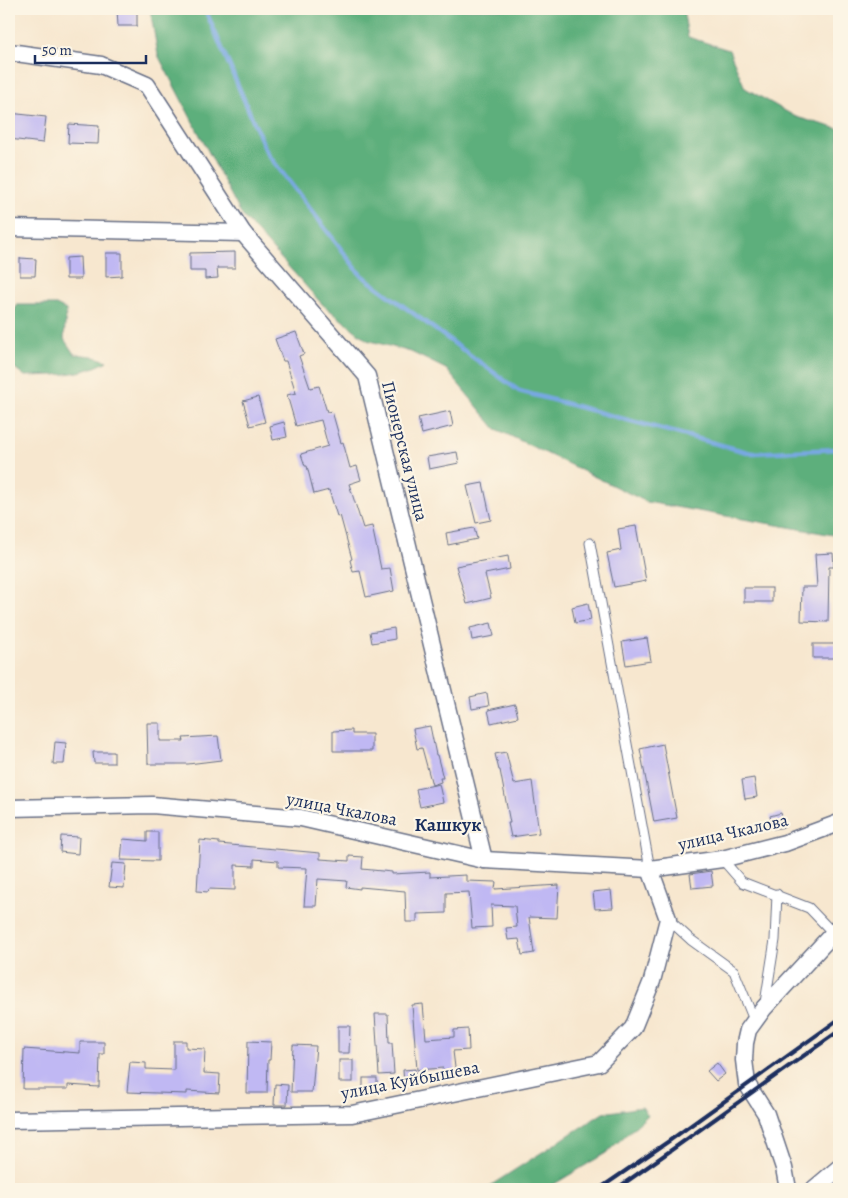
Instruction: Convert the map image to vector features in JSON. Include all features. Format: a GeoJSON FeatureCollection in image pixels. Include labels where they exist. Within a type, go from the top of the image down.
{"type":"FeatureCollection","features":[{"type":"Feature","properties":{"kind":"street","name":"Пионерская улица"},"geometry":{"type":"LineString","coordinates":[[9,52],[101,64],[147,85],[244,233],[367,376],[484,860]]}},
{"type":"Feature","properties":{"kind":"street"},"geometry":{"type":"LineString","coordinates":[[9,228],[244,233]]}},
{"type":"Feature","properties":{"kind":"street","name":"улица Чкалова"},"geometry":{"type":"LineString","coordinates":[[9,808],[152,805],[301,818],[484,860],[650,869],[722,859],[785,843],[839,823]]}},
{"type":"Feature","properties":{"kind":"street"},"geometry":{"type":"LineString","coordinates":[[650,869],[668,919]]}},
{"type":"Feature","properties":{"kind":"street","name":"улица Куйбышева"},"geometry":{"type":"LineString","coordinates":[[9,1120],[352,1114],[599,1063],[633,1028],[652,981],[668,919]]}},
{"type":"Feature","properties":{"kind":"street"},"geometry":{"type":"LineString","coordinates":[[799,1189],[788,1189],[784,1168],[766,1114],[747,1084],[744,1060],[745,1043],[748,1030],[759,1014],[836,930]]}},
{"type":"Feature","properties":{"kind":"street"},"geometry":{"type":"LineString","coordinates":[[814,1189],[839,1168]]}},
{"type":"Feature","properties":{"kind":"lane"},"geometry":{"type":"LineString","coordinates":[[590,543],[650,869]]}},
{"type":"Feature","properties":{"kind":"lane"},"geometry":{"type":"LineString","coordinates":[[722,859],[742,882],[810,908],[836,930]]}},
{"type":"Feature","properties":{"kind":"lane"},"geometry":{"type":"LineString","coordinates":[[759,1014],[775,940],[777,894]]}},
{"type":"Feature","properties":{"kind":"lane"},"geometry":{"type":"LineString","coordinates":[[668,919],[691,940],[734,970],[759,1014]]}},
{"type":"Feature","properties":{"kind":"green space"},"geometry":{"type":"Polygon","coordinates":[[[150,9],[683,9],[688,37],[729,50],[745,88],[796,117],[839,129],[839,536],[647,502],[496,429],[446,369],[411,352],[367,340],[322,304],[241,214],[158,55],[150,9]]]}},
{"type":"Feature","properties":{"kind":"green space"},"geometry":{"type":"Polygon","coordinates":[[[17,305],[56,305],[66,310],[64,339],[74,354],[92,356],[107,361],[88,370],[78,372],[25,376],[12,366],[10,321],[17,305]]]}},
{"type":"Feature","properties":{"kind":"green space"},"geometry":{"type":"Polygon","coordinates":[[[642,1107],[648,1115],[606,1153],[546,1189],[485,1189],[603,1113],[642,1107]]]}},
{"type":"Feature","properties":{"kind":"building"},"geometry":{"type":"Polygon","coordinates":[[[117,9],[137,9],[137,26],[118,26],[117,9]]]}},
{"type":"Feature","properties":{"kind":"building"},"geometry":{"type":"Polygon","coordinates":[[[9,113],[46,117],[43,143],[9,139],[9,113]]]}},
{"type":"Feature","properties":{"kind":"building"},"geometry":{"type":"Polygon","coordinates":[[[69,124],[99,126],[98,144],[68,143],[69,124]]]}},
{"type":"Feature","properties":{"kind":"building"},"geometry":{"type":"Polygon","coordinates":[[[235,252],[235,268],[217,268],[218,278],[205,279],[205,271],[190,271],[190,253],[235,252]]]}},
{"type":"Feature","properties":{"kind":"building"},"geometry":{"type":"Polygon","coordinates":[[[106,253],[122,253],[122,276],[106,277],[106,253]]]}},
{"type":"Feature","properties":{"kind":"building"},"geometry":{"type":"Polygon","coordinates":[[[80,257],[81,279],[66,279],[66,258],[80,257]]]}},
{"type":"Feature","properties":{"kind":"building"},"geometry":{"type":"Polygon","coordinates":[[[20,258],[36,259],[35,276],[20,276],[20,258]]]}},
{"type":"Feature","properties":{"kind":"building"},"geometry":{"type":"Polygon","coordinates":[[[296,332],[304,354],[299,356],[310,388],[319,386],[327,412],[332,411],[350,468],[357,466],[361,480],[349,484],[363,528],[372,526],[381,569],[390,568],[394,591],[366,597],[360,571],[353,572],[350,560],[352,559],[340,515],[337,516],[329,490],[314,494],[307,466],[305,466],[301,454],[328,446],[321,420],[296,426],[287,395],[296,393],[286,361],[283,361],[275,339],[296,332]]]}},
{"type":"Feature","properties":{"kind":"building"},"geometry":{"type":"Polygon","coordinates":[[[258,397],[265,422],[250,426],[243,401],[258,397]]]}},
{"type":"Feature","properties":{"kind":"building"},"geometry":{"type":"Polygon","coordinates":[[[450,411],[453,426],[422,434],[418,418],[450,411]]]}},
{"type":"Feature","properties":{"kind":"building"},"geometry":{"type":"Polygon","coordinates":[[[284,422],[287,437],[273,440],[270,426],[284,422]]]}},
{"type":"Feature","properties":{"kind":"building"},"geometry":{"type":"Polygon","coordinates":[[[457,452],[459,463],[429,469],[427,457],[457,452]]]}},
{"type":"Feature","properties":{"kind":"building"},"geometry":{"type":"Polygon","coordinates":[[[483,483],[491,520],[476,523],[467,486],[483,483]]]}},
{"type":"Feature","properties":{"kind":"building"},"geometry":{"type":"Polygon","coordinates":[[[636,526],[646,581],[614,587],[607,553],[621,550],[618,529],[636,526]]]}},
{"type":"Feature","properties":{"kind":"building"},"geometry":{"type":"Polygon","coordinates":[[[474,528],[477,539],[448,545],[446,533],[474,528]]]}},
{"type":"Feature","properties":{"kind":"building"},"geometry":{"type":"Polygon","coordinates":[[[833,553],[834,567],[829,567],[828,622],[801,621],[802,587],[817,587],[815,554],[833,553]]]}},
{"type":"Feature","properties":{"kind":"building"},"geometry":{"type":"Polygon","coordinates":[[[508,556],[510,569],[485,574],[491,598],[467,604],[456,566],[508,556]]]}},
{"type":"Feature","properties":{"kind":"building"},"geometry":{"type":"Polygon","coordinates":[[[744,588],[772,588],[772,602],[744,602],[744,588]]]}},
{"type":"Feature","properties":{"kind":"building"},"geometry":{"type":"Polygon","coordinates":[[[588,603],[591,620],[575,623],[572,607],[588,603]]]}},
{"type":"Feature","properties":{"kind":"building"},"geometry":{"type":"Polygon","coordinates":[[[491,623],[494,636],[472,640],[470,628],[491,623]]]}},
{"type":"Feature","properties":{"kind":"building"},"geometry":{"type":"Polygon","coordinates":[[[394,628],[395,639],[372,643],[370,632],[394,628]]]}},
{"type":"Feature","properties":{"kind":"building"},"geometry":{"type":"Polygon","coordinates":[[[647,638],[651,661],[626,665],[622,642],[647,638]]]}},
{"type":"Feature","properties":{"kind":"building"},"geometry":{"type":"Polygon","coordinates":[[[813,644],[835,644],[835,658],[813,658],[813,644]]]}},
{"type":"Feature","properties":{"kind":"building"},"geometry":{"type":"Polygon","coordinates":[[[487,693],[489,706],[472,709],[470,697],[487,693]]]}},
{"type":"Feature","properties":{"kind":"building"},"geometry":{"type":"Polygon","coordinates":[[[515,704],[518,717],[491,723],[488,710],[515,704]]]}},
{"type":"Feature","properties":{"kind":"building"},"geometry":{"type":"Polygon","coordinates":[[[147,723],[160,723],[160,741],[184,741],[183,738],[218,736],[221,760],[188,764],[148,764],[147,723]]]}},
{"type":"Feature","properties":{"kind":"building"},"geometry":{"type":"Polygon","coordinates":[[[430,726],[443,778],[440,778],[441,782],[432,785],[422,748],[417,749],[413,729],[430,726]]]}},
{"type":"Feature","properties":{"kind":"building"},"geometry":{"type":"Polygon","coordinates":[[[352,730],[352,734],[372,734],[372,751],[333,751],[333,731],[352,730]]]}},
{"type":"Feature","properties":{"kind":"building"},"geometry":{"type":"Polygon","coordinates":[[[55,742],[66,743],[64,764],[53,764],[55,742]]]}},
{"type":"Feature","properties":{"kind":"building"},"geometry":{"type":"Polygon","coordinates":[[[663,744],[677,818],[654,822],[640,749],[663,744]]]}},
{"type":"Feature","properties":{"kind":"building"},"geometry":{"type":"Polygon","coordinates":[[[93,752],[114,752],[114,763],[94,763],[93,752]]]}},
{"type":"Feature","properties":{"kind":"building"},"geometry":{"type":"Polygon","coordinates":[[[506,752],[514,784],[532,781],[539,833],[511,837],[500,770],[495,754],[506,752]]]}},
{"type":"Feature","properties":{"kind":"building"},"geometry":{"type":"Polygon","coordinates":[[[754,778],[757,797],[745,799],[742,780],[754,778]]]}},
{"type":"Feature","properties":{"kind":"building"},"geometry":{"type":"Polygon","coordinates":[[[439,784],[443,802],[420,807],[416,789],[439,784]]]}},
{"type":"Feature","properties":{"kind":"building"},"geometry":{"type":"Polygon","coordinates":[[[781,813],[785,827],[773,829],[770,816],[781,813]]]}},
{"type":"Feature","properties":{"kind":"building"},"geometry":{"type":"Polygon","coordinates":[[[147,832],[158,832],[158,861],[121,860],[123,839],[147,841],[147,832]]]}},
{"type":"Feature","properties":{"kind":"building"},"geometry":{"type":"Polygon","coordinates":[[[61,836],[79,837],[78,854],[60,852],[61,836]]]}},
{"type":"Feature","properties":{"kind":"building"},"geometry":{"type":"Polygon","coordinates":[[[200,840],[219,842],[219,844],[320,853],[320,859],[349,861],[349,856],[363,857],[362,869],[392,872],[392,874],[430,872],[430,877],[466,875],[466,881],[496,882],[495,889],[559,885],[557,918],[529,917],[534,953],[522,955],[519,939],[508,940],[506,928],[517,927],[515,906],[491,905],[492,927],[472,928],[469,892],[446,893],[446,913],[417,914],[417,922],[406,922],[405,891],[360,887],[360,889],[346,887],[347,881],[318,879],[316,906],[304,906],[307,868],[278,867],[278,861],[254,859],[254,866],[235,865],[235,890],[209,889],[208,892],[197,891],[200,840]]]}},
{"type":"Feature","properties":{"kind":"building"},"geometry":{"type":"Polygon","coordinates":[[[112,863],[126,864],[124,888],[109,887],[112,863]]]}},
{"type":"Feature","properties":{"kind":"building"},"geometry":{"type":"Polygon","coordinates":[[[711,871],[713,886],[692,888],[690,874],[711,871]]]}},
{"type":"Feature","properties":{"kind":"building"},"geometry":{"type":"Polygon","coordinates":[[[611,890],[613,908],[595,909],[593,892],[611,890]]]}},
{"type":"Feature","properties":{"kind":"building"},"geometry":{"type":"Polygon","coordinates":[[[423,1004],[426,1039],[454,1037],[454,1030],[468,1029],[469,1050],[453,1051],[456,1076],[444,1077],[443,1068],[417,1070],[412,1005],[423,1004]]]}},
{"type":"Feature","properties":{"kind":"building"},"geometry":{"type":"Polygon","coordinates":[[[375,1014],[388,1014],[389,1043],[392,1043],[394,1074],[379,1075],[375,1014]]]}},
{"type":"Feature","properties":{"kind":"building"},"geometry":{"type":"Polygon","coordinates":[[[338,1026],[350,1026],[349,1053],[338,1053],[338,1026]]]}},
{"type":"Feature","properties":{"kind":"building"},"geometry":{"type":"Polygon","coordinates":[[[174,1041],[186,1041],[186,1048],[205,1049],[204,1073],[220,1074],[219,1093],[187,1091],[187,1094],[127,1092],[130,1062],[146,1063],[146,1069],[174,1070],[174,1041]]]}},
{"type":"Feature","properties":{"kind":"building"},"geometry":{"type":"Polygon","coordinates":[[[248,1041],[271,1042],[270,1060],[268,1060],[267,1093],[247,1093],[248,1041]]]}},
{"type":"Feature","properties":{"kind":"building"},"geometry":{"type":"Polygon","coordinates":[[[80,1042],[104,1042],[104,1054],[100,1054],[99,1087],[68,1085],[68,1089],[23,1089],[24,1049],[80,1053],[80,1042]]]}},
{"type":"Feature","properties":{"kind":"building"},"geometry":{"type":"Polygon","coordinates":[[[293,1045],[316,1046],[312,1092],[291,1092],[293,1045]]]}},
{"type":"Feature","properties":{"kind":"building"},"geometry":{"type":"Polygon","coordinates":[[[339,1060],[353,1060],[353,1082],[339,1082],[339,1060]]]}},
{"type":"Feature","properties":{"kind":"building"},"geometry":{"type":"Polygon","coordinates":[[[717,1063],[725,1074],[716,1081],[707,1071],[717,1063]]]}},
{"type":"Feature","properties":{"kind":"building"},"geometry":{"type":"Polygon","coordinates":[[[415,1069],[415,1082],[404,1083],[403,1070],[415,1069]]]}},
{"type":"Feature","properties":{"kind":"building"},"geometry":{"type":"Polygon","coordinates":[[[363,1078],[377,1078],[377,1092],[363,1092],[363,1078]]]}},
{"type":"Feature","properties":{"kind":"building"},"geometry":{"type":"Polygon","coordinates":[[[275,1084],[288,1085],[287,1105],[274,1105],[275,1084]]]}},
{"type":"Feature","properties":{"kind":"waterway"},"geometry":{"type":"LineString","coordinates":[[205,9],[267,153],[361,275],[519,391],[751,453],[839,449]]}},
{"type":"Feature","properties":{"kind":"railway"},"geometry":{"type":"LineString","coordinates":[[599,1189],[839,1019]]}},
{"type":"Feature","properties":{"kind":"railway"},"geometry":{"type":"LineString","coordinates":[[616,1189],[839,1031]]}},
{"type":"Feature","properties":{"kind":"district","name":"Кашкук"},"geometry":{"type":"Point","coordinates":[448,824]}}]}
